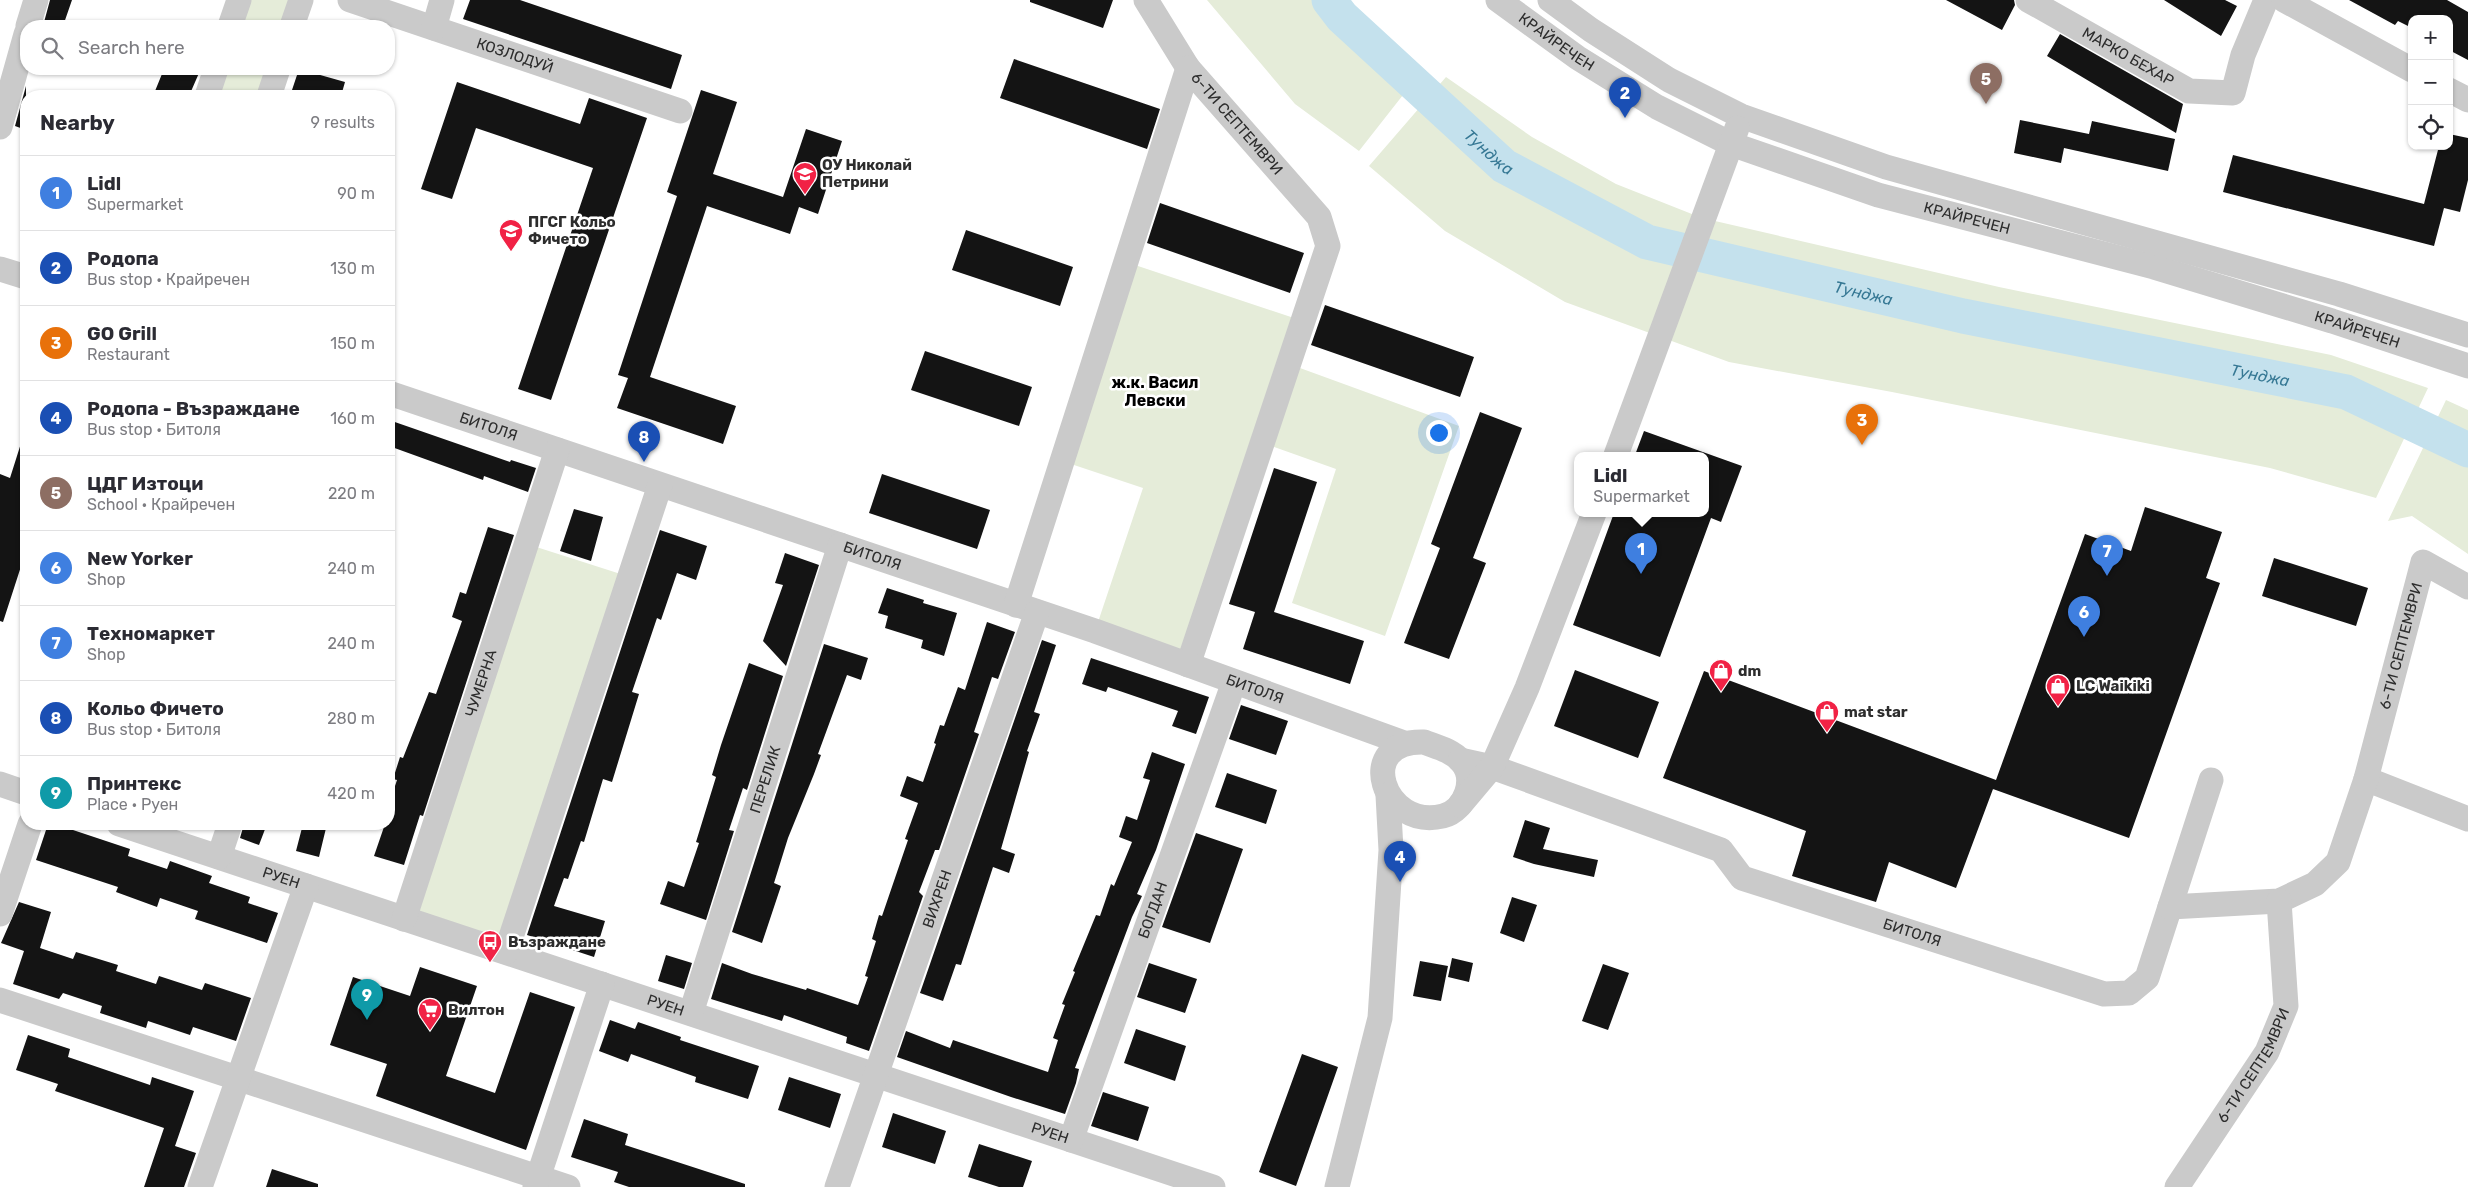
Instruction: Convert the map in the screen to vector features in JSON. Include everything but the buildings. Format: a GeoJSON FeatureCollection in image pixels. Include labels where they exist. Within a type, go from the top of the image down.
{"type":"FeatureCollection","features":[{"type":"Feature","properties":{"kind":"street"},"geometry":{"type":"LineString","coordinates":[[30,20],[36,0]]}},
{"type":"Feature","properties":{"kind":"street"},"geometry":{"type":"LineString","coordinates":[[232,20],[239,0]]}},
{"type":"Feature","properties":{"kind":"street"},"geometry":{"type":"LineString","coordinates":[[294,20],[301,0]]}},
{"type":"Feature","properties":{"kind":"street","name":"КОЗЛОДУЙ"},"geometry":{"type":"LineString","coordinates":[[350,0],[680,111]]}},
{"type":"Feature","properties":{"kind":"street"},"geometry":{"type":"LineString","coordinates":[[434,28],[442,0]]}},
{"type":"Feature","properties":{"kind":"street","name":"6-ТИ СЕПТЕМВРИ"},"geometry":{"type":"LineString","coordinates":[[1146,0],[1188,68],[1319,217],[1328,246],[1188,665]]}},
{"type":"Feature","properties":{"kind":"street","name":"КРАЙРЕЧЕН"},"geometry":{"type":"LineString","coordinates":[[1498,0],[1586,63],[1657,107],[1731,144],[1878,194],[2154,268],[2332,320],[2468,366]]}},
{"type":"Feature","properties":{"kind":"street","name":"КРАЙРЕЧЕН"},"geometry":{"type":"LineString","coordinates":[[1550,0],[1669,80],[1741,116],[1886,167],[2339,294],[2468,335]]}},
{"type":"Feature","properties":{"kind":"street","name":"МАРКО БЕХАР"},"geometry":{"type":"LineString","coordinates":[[2028,0],[2189,90],[2233,93],[2243,55],[2266,0]]}},
{"type":"Feature","properties":{"kind":"street"},"geometry":{"type":"LineString","coordinates":[[2284,0],[2408,68]]}},
{"type":"Feature","properties":{"kind":"street"},"geometry":{"type":"LineString","coordinates":[[0,127],[20,55]]}},
{"type":"Feature","properties":{"kind":"street","name":"ВИХРЕН"},"geometry":{"type":"LineString","coordinates":[[836,1187],[876,1075],[1027,608],[1188,68]]}},
{"type":"Feature","properties":{"kind":"street"},"geometry":{"type":"LineString","coordinates":[[209,90],[214,75]]}},
{"type":"Feature","properties":{"kind":"street"},"geometry":{"type":"LineString","coordinates":[[271,90],[276,75]]}},
{"type":"Feature","properties":{"kind":"street"},"geometry":{"type":"LineString","coordinates":[[2453,92],[2468,100]]}},
{"type":"Feature","properties":{"kind":"street"},"geometry":{"type":"LineString","coordinates":[[1617,452],[1741,116]]}},
{"type":"Feature","properties":{"kind":"street"},"geometry":{"type":"LineString","coordinates":[[0,268],[20,275]]}},
{"type":"Feature","properties":{"kind":"street","name":"БИТОЛЯ"},"geometry":{"type":"LineString","coordinates":[[395,395],[1027,608],[1404,743]]}},
{"type":"Feature","properties":{"kind":"street","name":"ЧУМЕРНА"},"geometry":{"type":"LineString","coordinates":[[404,918],[557,450]]}},
{"type":"Feature","properties":{"kind":"street"},"geometry":{"type":"LineString","coordinates":[[506,952],[660,485]]}},
{"type":"Feature","properties":{"kind":"street"},"geometry":{"type":"LineString","coordinates":[[1388,795],[1404,810],[1425,817],[1447,815],[1460,805],[1492,767],[1527,688],[1592,517]]}},
{"type":"Feature","properties":{"kind":"street","name":"ПЕРЕЛИК"},"geometry":{"type":"LineString","coordinates":[[691,1013],[840,545]]}},
{"type":"Feature","properties":{"kind":"street","name":"6-ТИ СЕПТЕМВРИ"},"geometry":{"type":"LineString","coordinates":[[2170,907],[2279,901],[2315,884],[2338,862],[2366,779],[2424,562],[2468,587]]}},
{"type":"Feature","properties":{"kind":"street","name":"БОГДАН"},"geometry":{"type":"LineString","coordinates":[[1071,1140],[1234,682]]}},
{"type":"Feature","properties":{"kind":"street"},"geometry":{"type":"LineString","coordinates":[[1354,726],[1383,767]]}},
{"type":"Feature","properties":{"kind":"street"},"geometry":{"type":"LineString","coordinates":[[1337,1187],[1380,1018],[1391,850],[1388,795],[1383,780],[1383,767],[1386,758],[1394,748],[1404,743],[1424,742],[1447,750],[1460,760],[1468,776],[1468,788],[1460,805]]}},
{"type":"Feature","properties":{"kind":"street","name":"БИТОЛЯ"},"geometry":{"type":"LineString","coordinates":[[1460,760],[1492,767],[1721,850],[1742,878],[2104,994],[2129,993],[2146,978],[2211,780]]}},
{"type":"Feature","properties":{"kind":"street"},"geometry":{"type":"LineString","coordinates":[[2366,779],[2468,819]]}},
{"type":"Feature","properties":{"kind":"street"},"geometry":{"type":"LineString","coordinates":[[0,784],[20,791]]}},
{"type":"Feature","properties":{"kind":"street"},"geometry":{"type":"LineString","coordinates":[[1391,850],[1425,817]]}},
{"type":"Feature","properties":{"kind":"street"},"geometry":{"type":"LineString","coordinates":[[0,914],[28,830]]}},
{"type":"Feature","properties":{"kind":"street","name":"РУЕН"},"geometry":{"type":"LineString","coordinates":[[138,830],[1213,1187]]}},
{"type":"Feature","properties":{"kind":"street"},"geometry":{"type":"LineString","coordinates":[[219,857],[228,830]]}},
{"type":"Feature","properties":{"kind":"street"},"geometry":{"type":"LineString","coordinates":[[200,1187],[306,886]]}},
{"type":"Feature","properties":{"kind":"street","name":"6-ТИ СЕПТЕМВРИ"},"geometry":{"type":"LineString","coordinates":[[2177,1187],[2267,1052],[2286,1006],[2279,901]]}},
{"type":"Feature","properties":{"kind":"street"},"geometry":{"type":"LineString","coordinates":[[537,1182],[602,984]]}},
{"type":"Feature","properties":{"kind":"street"},"geometry":{"type":"LineString","coordinates":[[0,1000],[238,1078],[537,1182],[568,1187]]}},
{"type":"Feature","properties":{"kind":"green space"},"geometry":{"type":"Polygon","coordinates":[[[239,0],[301,0],[294,20],[232,20],[239,0]]]}},
{"type":"Feature","properties":{"kind":"green space"},"geometry":{"type":"Polygon","coordinates":[[[1207,0],[1347,0],[1421,72],[1359,151],[1295,104],[1207,0]]]}},
{"type":"Feature","properties":{"kind":"green space"},"geometry":{"type":"Polygon","coordinates":[[[214,75],[276,75],[271,90],[209,90],[214,75]]]}},
{"type":"Feature","properties":{"kind":"green space"},"geometry":{"type":"Polygon","coordinates":[[[1446,77],[1532,137],[1616,184],[1702,218],[1999,287],[2331,355],[2428,388],[2376,498],[2270,468],[1892,392],[1729,362],[1565,302],[1445,231],[1369,166],[1446,77]]]}},
{"type":"Feature","properties":{"kind":"green space"},"geometry":{"type":"Polygon","coordinates":[[[1126,262],[1303,321],[1289,364],[1459,426],[1385,636],[1292,603],[1336,469],[1263,443],[1188,665],[1095,631],[1143,488],[1062,461],[1126,262]]]}},
{"type":"Feature","properties":{"kind":"green space"},"geometry":{"type":"Polygon","coordinates":[[[2446,400],[2468,410],[2468,554],[2412,516],[2388,521],[2446,400]]]}},
{"type":"Feature","properties":{"kind":"green space"},"geometry":{"type":"Polygon","coordinates":[[[527,544],[630,577],[506,952],[404,919],[527,544]]]}},
{"type":"Feature","properties":{"kind":"waterway","name":"Тунджа"},"geometry":{"type":"LineString","coordinates":[[1329,0],[1342,17],[1504,166],[1647,242],[1963,316],[2346,392],[2468,450]]}},
{"type":"Feature","properties":{"kind":"place","name":"ЦДГ Изтоци"},"geometry":{"type":"Point","coordinates":[1986,104]}},
{"type":"Feature","properties":{"kind":"place","name":"Родопа"},"geometry":{"type":"Point","coordinates":[1625,118]}},
{"type":"Feature","properties":{"kind":"place","name":"ОУ Николай Петрини"},"geometry":{"type":"Point","coordinates":[805,195]}},
{"type":"Feature","properties":{"kind":"place","name":"ПГСГ Кольо Фичето"},"geometry":{"type":"Point","coordinates":[511,252]}},
{"type":"Feature","properties":{"kind":"place","name":"GO Grill"},"geometry":{"type":"Point","coordinates":[1862,445]}},
{"type":"Feature","properties":{"kind":"place","name":"Кольо Фичето"},"geometry":{"type":"Point","coordinates":[644,462]}},
{"type":"Feature","properties":{"kind":"place","name":"Lidl"},"geometry":{"type":"Point","coordinates":[1641,574]}},
{"type":"Feature","properties":{"kind":"place","name":"Техномаркет"},"geometry":{"type":"Point","coordinates":[2107,576]}},
{"type":"Feature","properties":{"kind":"place","name":"New Yorker"},"geometry":{"type":"Point","coordinates":[2084,637]}},
{"type":"Feature","properties":{"kind":"place","name":"dm"},"geometry":{"type":"Point","coordinates":[1721,692]}},
{"type":"Feature","properties":{"kind":"place","name":"LC Waikiki"},"geometry":{"type":"Point","coordinates":[2058,707]}},
{"type":"Feature","properties":{"kind":"place","name":"mat star"},"geometry":{"type":"Point","coordinates":[1827,733]}},
{"type":"Feature","properties":{"kind":"place","name":"Родопа - Възраждане"},"geometry":{"type":"Point","coordinates":[1400,882]}},
{"type":"Feature","properties":{"kind":"place","name":"Възраждане"},"geometry":{"type":"Point","coordinates":[490,963]}},
{"type":"Feature","properties":{"kind":"place","name":"Принтекс"},"geometry":{"type":"Point","coordinates":[367,1020]}},
{"type":"Feature","properties":{"kind":"place","name":"Вилтон"},"geometry":{"type":"Point","coordinates":[430,1031]}},
{"type":"Feature","properties":{"kind":"district","name":"ж.к. Васил Левски"},"geometry":{"type":"Point","coordinates":[1155,391]}}]}
